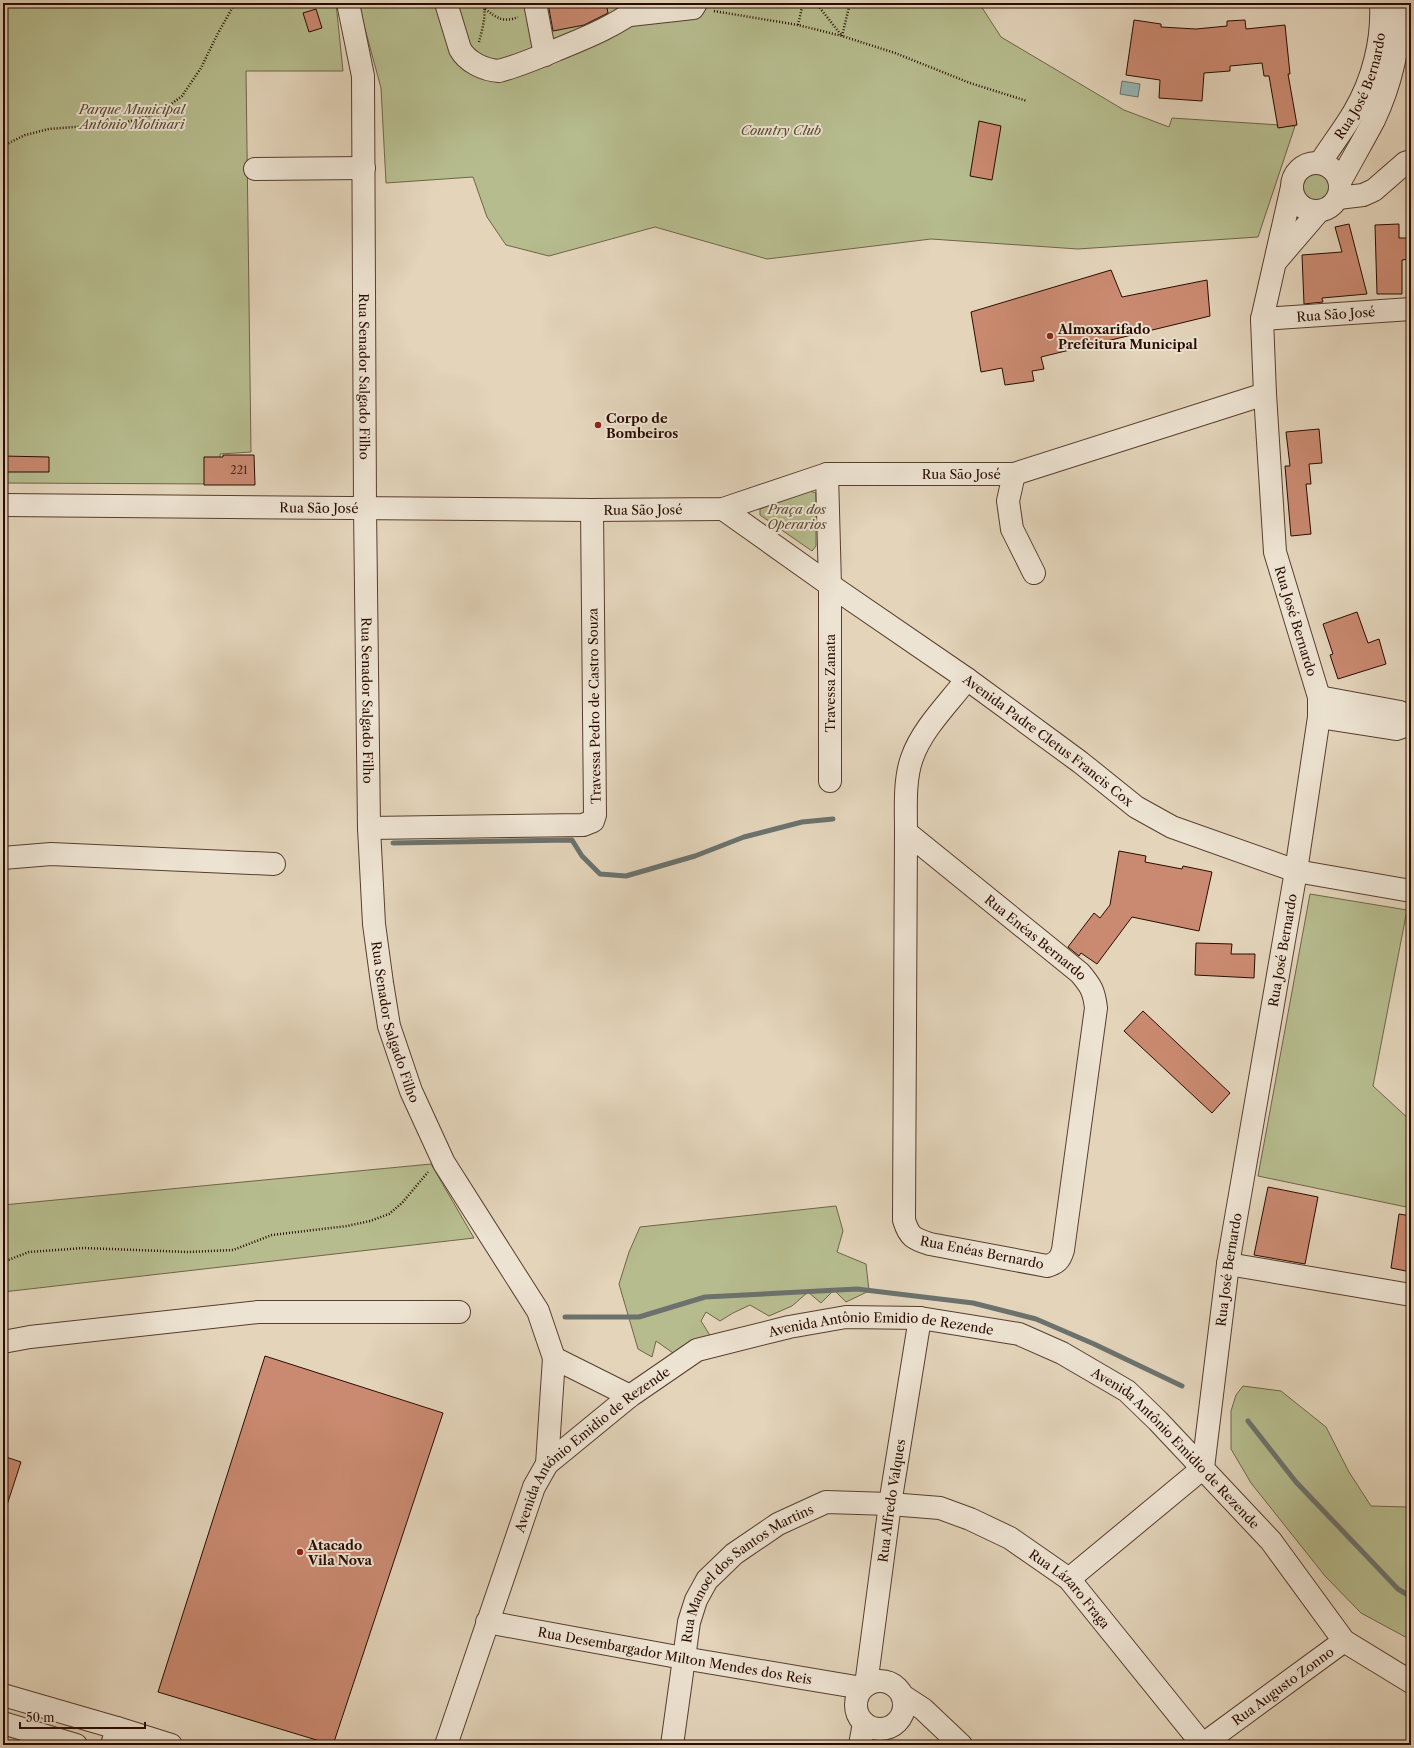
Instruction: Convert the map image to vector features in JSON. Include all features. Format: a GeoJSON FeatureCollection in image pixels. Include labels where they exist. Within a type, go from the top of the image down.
{"type":"FeatureCollection","features":[{"type":"Feature","properties":{"kind":"street","name":"Rua Senador Salgado Filho"},"geometry":{"type":"LineString","coordinates":[[348,3],[363,76],[365,508],[369,828],[374,924],[389,1026],[411,1091],[441,1156],[538,1311],[554,1358]]}},
{"type":"Feature","properties":{"kind":"street"},"geometry":{"type":"LineString","coordinates":[[446,3],[463,56],[478,65],[491,70],[499,71],[545,55],[598,33],[637,9],[694,5]]}},
{"type":"Feature","properties":{"kind":"street","name":"Rua José Bernardo"},"geometry":{"type":"LineString","coordinates":[[1320,163],[1354,111],[1374,64],[1382,18],[1381,3]]}},
{"type":"Feature","properties":{"kind":"street"},"geometry":{"type":"LineString","coordinates":[[1339,190],[1332,169],[1320,163],[1312,163],[1304,166],[1296,175],[1292,187],[1297,202],[1303,207],[1310,210],[1319,211],[1330,207],[1339,190],[1374,118],[1391,73],[1401,23],[1401,3]]}},
{"type":"Feature","properties":{"kind":"street"},"geometry":{"type":"LineString","coordinates":[[527,10],[545,55]]}},
{"type":"Feature","properties":{"kind":"street"},"geometry":{"type":"LineString","coordinates":[[1339,190],[1363,195],[1374,190],[1404,163],[1411,161]]}},
{"type":"Feature","properties":{"kind":"street"},"geometry":{"type":"LineString","coordinates":[[255,169],[364,168]]}},
{"type":"Feature","properties":{"kind":"street","name":"Rua José Bernardo"},"geometry":{"type":"LineString","coordinates":[[1203,1468],[1228,1264],[1296,871],[1319,707],[1275,552],[1265,394],[1262,319],[1292,187]]}},
{"type":"Feature","properties":{"kind":"street","name":"Rua José Bernardo"},"geometry":{"type":"LineString","coordinates":[[1274,264],[1319,211]]}},
{"type":"Feature","properties":{"kind":"street","name":"Rua São José"},"geometry":{"type":"LineString","coordinates":[[1262,319],[1411,309]]}},
{"type":"Feature","properties":{"kind":"street","name":"Rua São José"},"geometry":{"type":"LineString","coordinates":[[3,505],[592,510],[723,508],[827,474],[1014,474],[1265,394]]}},
{"type":"Feature","properties":{"kind":"street"},"geometry":{"type":"LineString","coordinates":[[827,474],[830,585]]}},
{"type":"Feature","properties":{"kind":"street"},"geometry":{"type":"LineString","coordinates":[[1014,474],[1008,501],[1012,528],[1034,573]]}},
{"type":"Feature","properties":{"kind":"street","name":"Avenida Padre Cletus Francis Cox"},"geometry":{"type":"LineString","coordinates":[[723,508],[830,585],[967,679],[1080,762],[1136,807],[1172,827],[1296,871],[1411,891]]}},
{"type":"Feature","properties":{"kind":"street","name":"Travessa Pedro de Castro Souza"},"geometry":{"type":"LineString","coordinates":[[369,828],[583,824],[593,821],[595,815],[592,510]]}},
{"type":"Feature","properties":{"kind":"street","name":"Travessa Zanata"},"geometry":{"type":"LineString","coordinates":[[830,585],[830,780]]}},
{"type":"Feature","properties":{"kind":"street","name":"Rua Enéas Bernardo"},"geometry":{"type":"LineString","coordinates":[[906,832],[1080,973],[1091,986],[1095,995],[1096,1008],[1063,1250],[1060,1260],[1055,1264],[1047,1266],[930,1244],[914,1239],[907,1231],[904,1220],[906,832],[907,790],[912,758],[925,733],[967,679]]}},
{"type":"Feature","properties":{"kind":"street"},"geometry":{"type":"LineString","coordinates":[[1319,707],[1396,729],[1411,723]]}},
{"type":"Feature","properties":{"kind":"street"},"geometry":{"type":"LineString","coordinates":[[3,858],[51,854],[274,864]]}},
{"type":"Feature","properties":{"kind":"street"},"geometry":{"type":"LineString","coordinates":[[1228,1264],[1411,1295]]}},
{"type":"Feature","properties":{"kind":"street"},"geometry":{"type":"LineString","coordinates":[[3,1342],[30,1337],[258,1312],[459,1312]]}},
{"type":"Feature","properties":{"kind":"street","name":"Avenida Antônio Emidio de Rezende"},"geometry":{"type":"LineString","coordinates":[[447,1744],[487,1622],[534,1487],[546,1464],[630,1396],[697,1350],[789,1327],[846,1317],[920,1318],[1019,1334],[1062,1353],[1127,1391],[1158,1420],[1271,1542],[1344,1641],[1411,1682]]}},
{"type":"Feature","properties":{"kind":"street","name":"Rua Alfredo Valques"},"geometry":{"type":"LineString","coordinates":[[864,1687],[890,1504],[920,1318]]}},
{"type":"Feature","properties":{"kind":"street"},"geometry":{"type":"LineString","coordinates":[[546,1464],[554,1358],[630,1396]]}},
{"type":"Feature","properties":{"kind":"street"},"geometry":{"type":"LineString","coordinates":[[1069,1579],[1203,1468]]}},
{"type":"Feature","properties":{"kind":"street","name":"Rua Manoel dos Santos Martins"},"geometry":{"type":"LineString","coordinates":[[672,1745],[689,1622],[696,1600],[707,1580],[734,1554],[778,1524],[826,1502],[890,1504]]}},
{"type":"Feature","properties":{"kind":"street","name":"Rua Lázaro Fraga"},"geometry":{"type":"LineString","coordinates":[[890,1504],[940,1508],[970,1519],[1010,1538],[1069,1579],[1202,1745]]}},
{"type":"Feature","properties":{"kind":"street","name":"Rua Desembargador Milton Mendes dos Reis"},"geometry":{"type":"LineString","coordinates":[[487,1622],[683,1658],[864,1687],[872,1682],[887,1681],[894,1684],[903,1696],[923,1709],[961,1745]]}},
{"type":"Feature","properties":{"kind":"street","name":"Rua Augusto Zonno"},"geometry":{"type":"LineString","coordinates":[[1202,1745],[1344,1641]]}},
{"type":"Feature","properties":{"kind":"street"},"geometry":{"type":"LineString","coordinates":[[864,1687],[858,1695],[856,1702],[859,1717],[870,1732]]}},
{"type":"Feature","properties":{"kind":"street"},"geometry":{"type":"LineString","coordinates":[[3,1695],[115,1736],[171,1745]]}},
{"type":"Feature","properties":{"kind":"street"},"geometry":{"type":"LineString","coordinates":[[860,1745],[870,1732],[894,1726],[900,1720],[904,1712],[905,1704],[903,1696]]}},
{"type":"Feature","properties":{"kind":"street"},"geometry":{"type":"LineString","coordinates":[[3,1723],[76,1745]]}},
{"type":"Feature","properties":{"kind":"path"},"geometry":{"type":"LineString","coordinates":[[3,146],[25,135],[49,129],[124,123],[160,113],[182,96],[201,68],[217,34],[235,3]]}},
{"type":"Feature","properties":{"kind":"path"},"geometry":{"type":"LineString","coordinates":[[412,7],[414,3]]}},
{"type":"Feature","properties":{"kind":"path"},"geometry":{"type":"LineString","coordinates":[[463,56],[472,51],[478,44],[483,28],[485,8],[483,3]]}},
{"type":"Feature","properties":{"kind":"path"},"geometry":{"type":"LineString","coordinates":[[798,25],[803,3]]}},
{"type":"Feature","properties":{"kind":"path"},"geometry":{"type":"LineString","coordinates":[[816,3],[842,36]]}},
{"type":"Feature","properties":{"kind":"path"},"geometry":{"type":"LineString","coordinates":[[842,36],[850,3]]}},
{"type":"Feature","properties":{"kind":"path"},"geometry":{"type":"LineString","coordinates":[[694,5],[798,25],[842,36],[895,53],[970,83],[1027,101]]}},
{"type":"Feature","properties":{"kind":"path"},"geometry":{"type":"LineString","coordinates":[[485,8],[497,18],[509,21],[527,10]]}},
{"type":"Feature","properties":{"kind":"path"},"geometry":{"type":"LineString","coordinates":[[3,1262],[29,1252],[84,1248],[188,1252],[233,1250],[272,1235],[347,1226],[370,1221],[389,1214],[402,1204],[441,1156]]}},
{"type":"Feature","properties":{"kind":"green space","name":"Parque Municipal Antônio Molinari"},"geometry":{"type":"Polygon","coordinates":[[[3,3],[336,3],[343,71],[246,71],[251,452],[220,454],[222,484],[3,483],[3,3]]]}},
{"type":"Feature","properties":{"kind":"green space","name":"Country Club"},"geometry":{"type":"Polygon","coordinates":[[[358,3],[979,3],[1001,37],[1124,110],[1169,127],[1172,118],[1295,126],[1258,237],[1078,249],[931,239],[767,259],[655,227],[549,256],[506,245],[487,217],[473,177],[386,183],[381,88],[358,3]]]}},
{"type":"Feature","properties":{"kind":"green space"},"geometry":{"type":"Polygon","coordinates":[[[1313,170],[1319,170],[1323,171],[1330,177],[1333,187],[1332,194],[1326,201],[1319,204],[1313,204],[1309,203],[1302,197],[1299,190],[1299,184],[1300,180],[1306,173],[1313,170]]]}},
{"type":"Feature","properties":{"kind":"green space","name":"Praça dos Operarios"},"geometry":{"type":"Polygon","coordinates":[[[810,491],[816,493],[816,546],[812,551],[760,515],[760,509],[810,491]]]}},
{"type":"Feature","properties":{"kind":"green space"},"geometry":{"type":"Polygon","coordinates":[[[1310,894],[1407,910],[1373,1086],[1411,1121],[1411,1208],[1258,1176],[1310,894]]]}},
{"type":"Feature","properties":{"kind":"green space"},"geometry":{"type":"Polygon","coordinates":[[[431,1164],[474,1238],[3,1292],[3,1205],[431,1164]]]}},
{"type":"Feature","properties":{"kind":"green space"},"geometry":{"type":"Polygon","coordinates":[[[836,1206],[843,1231],[837,1252],[866,1264],[869,1291],[846,1302],[834,1290],[821,1303],[808,1292],[792,1306],[769,1316],[750,1305],[720,1321],[706,1312],[701,1321],[711,1337],[676,1355],[656,1341],[652,1357],[638,1349],[619,1284],[629,1252],[640,1227],[836,1206]]]}},
{"type":"Feature","properties":{"kind":"green space"},"geometry":{"type":"Polygon","coordinates":[[[1243,1386],[1281,1391],[1326,1427],[1349,1472],[1371,1506],[1407,1507],[1411,1512],[1411,1640],[1361,1613],[1325,1576],[1251,1483],[1231,1449],[1231,1411],[1236,1395],[1243,1386]]]}},
{"type":"Feature","properties":{"kind":"water"},"geometry":{"type":"Polygon","coordinates":[[[1122,81],[1140,84],[1138,97],[1120,94],[1122,81]]]}},
{"type":"Feature","properties":{"kind":"building"},"geometry":{"type":"Polygon","coordinates":[[[548,3],[606,3],[608,13],[584,25],[553,31],[548,3]]]}},
{"type":"Feature","properties":{"kind":"building"},"geometry":{"type":"Polygon","coordinates":[[[316,9],[322,28],[309,32],[303,13],[316,9]]]}},
{"type":"Feature","properties":{"kind":"building"},"geometry":{"type":"Polygon","coordinates":[[[1134,20],[1161,24],[1161,27],[1196,29],[1227,26],[1227,21],[1245,20],[1246,29],[1285,25],[1290,74],[1288,74],[1297,125],[1278,128],[1269,76],[1264,76],[1262,63],[1230,66],[1230,71],[1204,73],[1202,101],[1159,98],[1160,80],[1126,75],[1134,20]]]}},
{"type":"Feature","properties":{"kind":"building"},"geometry":{"type":"Polygon","coordinates":[[[979,121],[1001,126],[992,180],[970,176],[979,121]]]}},
{"type":"Feature","properties":{"kind":"building"},"geometry":{"type":"Polygon","coordinates":[[[1349,224],[1367,294],[1322,298],[1323,302],[1304,304],[1302,255],[1342,252],[1335,227],[1349,224]]]}},
{"type":"Feature","properties":{"kind":"building"},"geometry":{"type":"Polygon","coordinates":[[[1399,224],[1399,238],[1409,238],[1410,259],[1402,260],[1402,294],[1377,294],[1375,225],[1399,224]]]}},
{"type":"Feature","properties":{"kind":"building","name":"Almoxarifado Prefeitura Municipal"},"geometry":{"type":"Polygon","coordinates":[[[1111,270],[1122,297],[1207,280],[1210,316],[1041,357],[1044,369],[1032,371],[1034,381],[1005,385],[1002,368],[981,372],[971,312],[1111,270]]]}},
{"type":"Feature","properties":{"kind":"building"},"geometry":{"type":"Polygon","coordinates":[[[1319,429],[1322,463],[1309,464],[1311,484],[1306,484],[1311,534],[1291,536],[1285,466],[1290,466],[1286,432],[1319,429]]]}},
{"type":"Feature","properties":{"kind":"building"},"geometry":{"type":"Polygon","coordinates":[[[223,455],[254,455],[255,485],[204,485],[204,457],[223,457],[223,455]]]}},
{"type":"Feature","properties":{"kind":"building"},"geometry":{"type":"Polygon","coordinates":[[[3,456],[49,457],[49,472],[3,472],[3,456]]]}},
{"type":"Feature","properties":{"kind":"building"},"geometry":{"type":"Polygon","coordinates":[[[1357,612],[1368,643],[1379,639],[1386,664],[1338,679],[1330,655],[1333,654],[1323,624],[1357,612]]]}},
{"type":"Feature","properties":{"kind":"building"},"geometry":{"type":"Polygon","coordinates":[[[1119,851],[1146,856],[1145,862],[1182,869],[1183,866],[1212,872],[1199,931],[1132,917],[1097,964],[1081,953],[1079,956],[1068,947],[1094,913],[1100,918],[1110,905],[1119,851]]]}},
{"type":"Feature","properties":{"kind":"building"},"geometry":{"type":"Polygon","coordinates":[[[1196,943],[1232,944],[1231,954],[1255,954],[1254,978],[1195,975],[1196,943]]]}},
{"type":"Feature","properties":{"kind":"building"},"geometry":{"type":"Polygon","coordinates":[[[1143,1011],[1230,1093],[1212,1113],[1124,1031],[1143,1011]]]}},
{"type":"Feature","properties":{"kind":"building"},"geometry":{"type":"Polygon","coordinates":[[[1268,1187],[1318,1197],[1305,1264],[1254,1255],[1268,1187]]]}},
{"type":"Feature","properties":{"kind":"building"},"geometry":{"type":"Polygon","coordinates":[[[1399,1214],[1411,1216],[1411,1272],[1391,1268],[1399,1214]]]}},
{"type":"Feature","properties":{"kind":"building","name":"Atacado Vila Nova"},"geometry":{"type":"Polygon","coordinates":[[[265,1356],[443,1413],[333,1745],[158,1692],[265,1356]]]}},
{"type":"Feature","properties":{"kind":"building"},"geometry":{"type":"Polygon","coordinates":[[[3,1456],[21,1462],[6,1508],[3,1508],[3,1456]]]}},
{"type":"Feature","properties":{"kind":"waterway"},"geometry":{"type":"LineString","coordinates":[[393,843],[572,840],[582,856],[600,874],[626,876],[695,856],[744,837],[802,822],[833,819]]}},
{"type":"Feature","properties":{"kind":"waterway"},"geometry":{"type":"LineString","coordinates":[[565,1317],[639,1317],[705,1297],[857,1289],[973,1303],[1036,1319],[1094,1344],[1182,1386]]}},
{"type":"Feature","properties":{"kind":"waterway"},"geometry":{"type":"LineString","coordinates":[[1248,1421],[1296,1482],[1398,1589],[1411,1597]]}},
{"type":"Feature","properties":{"kind":"place","name":"Almoxarifado Prefeitura Municipal"},"geometry":{"type":"Point","coordinates":[1050,336]}},
{"type":"Feature","properties":{"kind":"place","name":"Corpo de Bombeiros"},"geometry":{"type":"Point","coordinates":[598,425]}},
{"type":"Feature","properties":{"kind":"place","name":"Atacado Vila Nova"},"geometry":{"type":"Point","coordinates":[300,1552]}}]}
